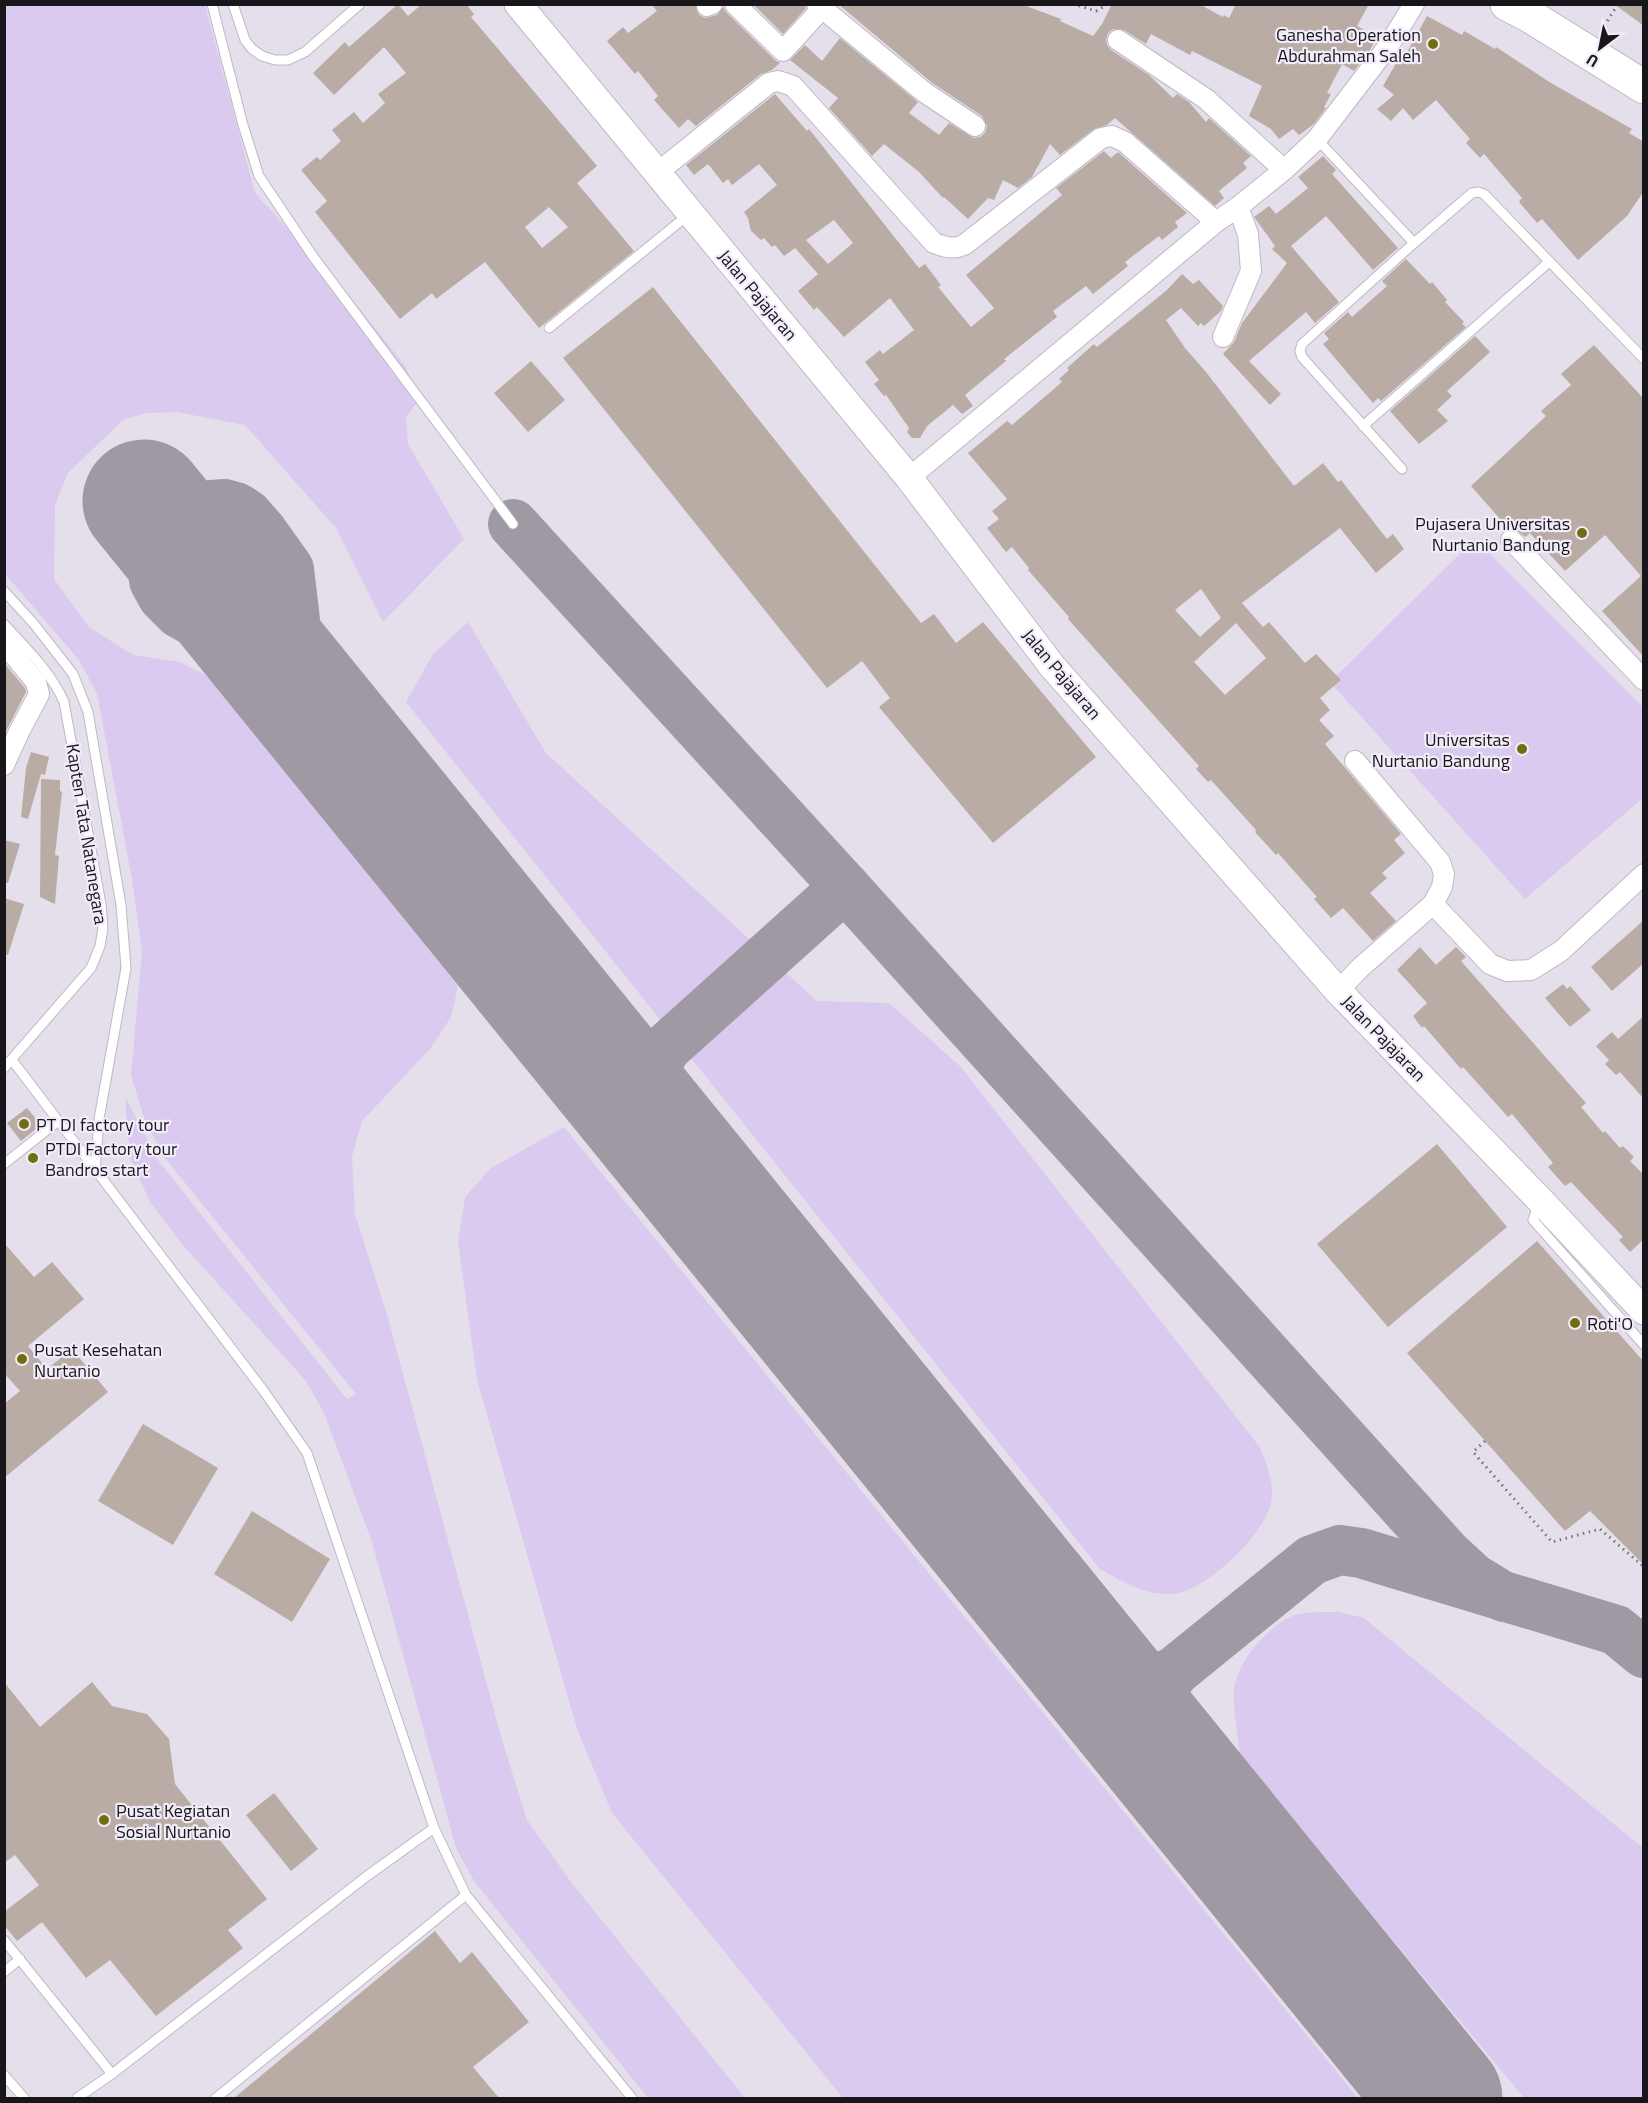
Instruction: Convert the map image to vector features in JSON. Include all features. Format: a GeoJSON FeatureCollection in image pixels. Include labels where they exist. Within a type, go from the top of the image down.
{"type":"FeatureCollection","features":[{"type":"Feature","properties":{"kind":"highway"},"geometry":{"type":"LineString","coordinates":[[1507,4],[1644,87]]}},
{"type":"Feature","properties":{"kind":"main road","name":"Jalan Pajajaran"},"geometry":{"type":"LineString","coordinates":[[518,4],[909,478],[1052,666],[1338,991],[1643,1310]]}},
{"type":"Feature","properties":{"kind":"street"},"geometry":{"type":"LineString","coordinates":[[735,4],[783,51],[822,6],[924,92],[975,126]]}},
{"type":"Feature","properties":{"kind":"street"},"geometry":{"type":"LineString","coordinates":[[909,478],[1216,222],[1284,170],[1317,139],[1389,45],[1414,4]]}},
{"type":"Feature","properties":{"kind":"street"},"geometry":{"type":"LineString","coordinates":[[1118,39],[1206,99],[1284,170]]}},
{"type":"Feature","properties":{"kind":"street"},"geometry":{"type":"LineString","coordinates":[[657,173],[769,83],[778,81],[793,86],[934,243],[947,248],[964,245],[1101,138],[1112,136],[1125,142],[1216,222]]}},
{"type":"Feature","properties":{"kind":"street"},"geometry":{"type":"LineString","coordinates":[[1223,337],[1251,271],[1248,234],[1238,207]]}},
{"type":"Feature","properties":{"kind":"street"},"geometry":{"type":"LineString","coordinates":[[1511,540],[1644,680]]}},
{"type":"Feature","properties":{"kind":"street"},"geometry":{"type":"LineString","coordinates":[[4,643],[36,682],[39,693],[4,765]]}},
{"type":"Feature","properties":{"kind":"street"},"geometry":{"type":"LineString","coordinates":[[1338,991],[1360,968],[1433,903],[1442,887],[1444,874],[1440,862],[1355,761]]}},
{"type":"Feature","properties":{"kind":"street"},"geometry":{"type":"LineString","coordinates":[[1433,903],[1490,964],[1507,971],[1531,970],[1560,951],[1644,874]]}},
{"type":"Feature","properties":{"kind":"lane"},"geometry":{"type":"LineString","coordinates":[[212,4],[259,176],[312,255],[513,524]]}},
{"type":"Feature","properties":{"kind":"lane"},"geometry":{"type":"LineString","coordinates":[[233,4],[245,40],[252,49],[262,56],[282,60],[288,60],[305,51],[360,4]]}},
{"type":"Feature","properties":{"kind":"lane"},"geometry":{"type":"LineString","coordinates":[[1317,139],[1414,243]]}},
{"type":"Feature","properties":{"kind":"lane"},"geometry":{"type":"LineString","coordinates":[[1402,469],[1302,357],[1300,351],[1302,344],[1472,193],[1484,194],[1644,359]]}},
{"type":"Feature","properties":{"kind":"lane"},"geometry":{"type":"LineString","coordinates":[[549,328],[690,213]]}},
{"type":"Feature","properties":{"kind":"lane"},"geometry":{"type":"LineString","coordinates":[[1363,426],[1549,262]]}},
{"type":"Feature","properties":{"kind":"lane"},"geometry":{"type":"LineString","coordinates":[[4,591],[34,624],[73,674],[88,712],[121,905],[126,968],[99,1119],[95,1172]]}},
{"type":"Feature","properties":{"kind":"lane","name":"Kapten Tata Natanegara"},"geometry":{"type":"LineString","coordinates":[[4,624],[58,687],[64,702],[104,928],[91,968],[4,1068]]}},
{"type":"Feature","properties":{"kind":"lane"},"geometry":{"type":"LineString","coordinates":[[12,1060],[263,1390],[307,1453],[434,1828],[466,1895],[632,2098]]}},
{"type":"Feature","properties":{"kind":"lane"},"geometry":{"type":"LineString","coordinates":[[4,1164],[57,1122]]}},
{"type":"Feature","properties":{"kind":"lane"},"geometry":{"type":"LineString","coordinates":[[1540,1200],[1533,1220],[1644,1345]]}},
{"type":"Feature","properties":{"kind":"lane"},"geometry":{"type":"LineString","coordinates":[[76,2098],[112,2074],[367,1876],[434,1828]]}},
{"type":"Feature","properties":{"kind":"lane"},"geometry":{"type":"LineString","coordinates":[[216,2098],[466,1895]]}},
{"type":"Feature","properties":{"kind":"lane"},"geometry":{"type":"LineString","coordinates":[[4,1940],[112,2074]]}},
{"type":"Feature","properties":{"kind":"lane"},"geometry":{"type":"LineString","coordinates":[[4,1972],[20,1959]]}},
{"type":"Feature","properties":{"kind":"lane"},"geometry":{"type":"LineString","coordinates":[[4,2075],[24,2098]]}},
{"type":"Feature","properties":{"kind":"path"},"geometry":{"type":"LineString","coordinates":[[1073,4],[1089,11],[1096,11],[1103,7]]}},
{"type":"Feature","properties":{"kind":"path"},"geometry":{"type":"LineString","coordinates":[[1587,52],[1618,4]]}},
{"type":"Feature","properties":{"kind":"path"},"geometry":{"type":"LineString","coordinates":[[1485,1441],[1473,1452],[1552,1542],[1600,1529],[1644,1567]]}},
{"type":"Feature","properties":{"kind":"shaded area"},"geometry":{"type":"Polygon","coordinates":[[[4,5],[205,5],[255,193],[360,309],[405,366],[420,398],[406,418],[408,444],[464,539],[383,622],[336,528],[245,425],[176,412],[146,413],[123,420],[68,473],[55,505],[54,579],[89,627],[133,655],[180,662],[212,678],[458,986],[451,1017],[430,1049],[362,1121],[352,1157],[355,1214],[388,1318],[500,1733],[527,1820],[571,1882],[745,2098],[648,2098],[474,1881],[456,1848],[372,1542],[324,1413],[306,1381],[181,1243],[150,1202],[131,1160],[126,1121],[126,1098],[158,1160],[347,1399],[356,1394],[164,1157],[144,1118],[131,1075],[142,952],[132,879],[97,694],[79,660],[5,574],[4,5]]]}},
{"type":"Feature","properties":{"kind":"shaded area"},"geometry":{"type":"Polygon","coordinates":[[[1475,539],[1643,707],[1643,798],[1525,899],[1330,682],[1475,539]]]}},
{"type":"Feature","properties":{"kind":"shaded area"},"geometry":{"type":"Polygon","coordinates":[[[468,622],[546,753],[817,1001],[889,1003],[960,1066],[1259,1446],[1271,1481],[1271,1503],[1266,1516],[1246,1545],[1217,1572],[1186,1591],[1163,1594],[1135,1587],[1100,1569],[406,702],[433,654],[468,622]]]}},
{"type":"Feature","properties":{"kind":"shaded area"},"geometry":{"type":"Polygon","coordinates":[[[564,1127],[1358,2098],[843,2098],[612,1813],[577,1729],[477,1380],[458,1242],[465,1197],[491,1168],[564,1127]]]}},
{"type":"Feature","properties":{"kind":"shaded area"},"geometry":{"type":"Polygon","coordinates":[[[1315,1612],[1339,1612],[1364,1618],[1643,1848],[1643,2098],[1524,2098],[1240,1756],[1234,1691],[1240,1669],[1254,1647],[1282,1621],[1292,1616],[1315,1612]]]}},
{"type":"Feature","properties":{"kind":"building"},"geometry":{"type":"Polygon","coordinates":[[[398,4],[408,16],[422,4],[466,4],[474,14],[471,17],[597,166],[577,183],[634,251],[539,328],[485,262],[436,299],[432,293],[400,319],[315,212],[327,201],[301,170],[317,157],[320,160],[341,141],[332,130],[354,112],[363,123],[385,103],[378,94],[406,73],[384,47],[334,95],[313,73],[345,42],[349,47],[398,4]],[[549,207],[525,227],[542,248],[568,227],[549,207]]]}},
{"type":"Feature","properties":{"kind":"building"},"geometry":{"type":"Polygon","coordinates":[[[651,4],[695,4],[699,15],[706,18],[717,15],[723,7],[780,63],[772,70],[761,74],[696,126],[688,119],[679,128],[654,100],[658,96],[638,71],[635,74],[607,41],[623,27],[628,33],[657,11],[651,4]]]}},
{"type":"Feature","properties":{"kind":"building"},"geometry":{"type":"Polygon","coordinates":[[[753,4],[805,4],[806,8],[783,34],[753,4]]]}},
{"type":"Feature","properties":{"kind":"building"},"geometry":{"type":"Polygon","coordinates":[[[838,4],[1021,4],[1061,19],[1060,21],[1093,36],[1112,4],[1199,4],[1229,18],[1236,4],[1369,4],[1357,26],[1377,37],[1354,71],[1342,64],[1327,93],[1331,94],[1324,107],[1326,108],[1314,124],[1299,135],[1293,129],[1279,139],[1271,129],[1249,116],[1262,86],[1192,51],[1190,55],[1151,34],[1146,44],[1124,30],[1113,29],[1108,33],[1106,39],[1111,50],[1149,75],[1173,98],[1177,94],[1189,102],[1206,122],[1209,118],[1251,156],[1243,163],[1247,168],[1219,191],[1224,198],[1215,206],[1115,118],[1107,125],[1094,129],[1060,155],[1050,144],[1032,177],[1018,188],[1003,180],[994,200],[988,198],[968,219],[943,198],[919,172],[884,144],[872,156],[829,108],[838,98],[790,60],[805,45],[822,61],[840,38],[918,102],[909,113],[939,135],[949,123],[974,138],[985,133],[987,126],[982,116],[931,82],[838,4]]]}},
{"type":"Feature","properties":{"kind":"building"},"geometry":{"type":"Polygon","coordinates":[[[1614,4],[1644,4],[1644,26],[1614,4]]]}},
{"type":"Feature","properties":{"kind":"building"},"geometry":{"type":"Polygon","coordinates":[[[1427,16],[1462,35],[1464,31],[1495,49],[1496,47],[1551,83],[1632,129],[1629,133],[1644,142],[1644,191],[1627,216],[1578,260],[1542,219],[1537,223],[1519,202],[1522,198],[1484,154],[1480,158],[1466,143],[1470,139],[1436,100],[1413,120],[1403,108],[1391,121],[1377,109],[1394,95],[1383,86],[1402,53],[1406,54],[1427,16]]]}},
{"type":"Feature","properties":{"kind":"building"},"geometry":{"type":"Polygon","coordinates":[[[775,94],[807,131],[809,129],[919,268],[925,264],[941,285],[938,287],[971,327],[994,308],[966,275],[1062,195],[1056,188],[1104,151],[1111,158],[1118,152],[1187,213],[1175,222],[1178,227],[1162,240],[1159,236],[1125,262],[1128,266],[1093,294],[1086,286],[1053,311],[1057,317],[1004,359],[1006,361],[965,395],[973,406],[962,414],[953,405],[927,426],[920,438],[912,438],[907,432],[909,428],[886,395],[884,396],[874,384],[879,380],[865,362],[880,350],[883,354],[914,330],[890,298],[844,337],[817,307],[814,310],[798,291],[818,274],[795,248],[784,256],[775,245],[772,247],[764,238],[761,240],[751,231],[744,212],[777,185],[759,164],[732,185],[728,179],[723,183],[708,164],[694,175],[686,165],[775,94]],[[834,220],[806,240],[828,264],[853,243],[834,220]]]}},
{"type":"Feature","properties":{"kind":"building"},"geometry":{"type":"Polygon","coordinates":[[[1323,156],[1336,170],[1332,174],[1398,248],[1373,270],[1326,216],[1291,246],[1339,302],[1315,323],[1306,312],[1249,361],[1281,394],[1270,405],[1223,354],[1234,342],[1242,323],[1287,263],[1272,249],[1275,246],[1254,217],[1269,206],[1276,214],[1308,188],[1298,177],[1323,156]]]}},
{"type":"Feature","properties":{"kind":"building"},"geometry":{"type":"Polygon","coordinates":[[[1406,259],[1430,284],[1432,282],[1466,327],[1381,401],[1378,398],[1373,403],[1323,344],[1329,339],[1324,333],[1348,312],[1352,317],[1387,286],[1382,281],[1406,259]]]}},
{"type":"Feature","properties":{"kind":"building"},"geometry":{"type":"Polygon","coordinates":[[[1182,274],[1193,284],[1199,280],[1223,306],[1221,311],[1204,326],[1201,323],[1198,326],[1181,308],[1166,320],[1185,348],[1294,486],[1323,463],[1338,482],[1341,480],[1387,539],[1393,534],[1404,549],[1376,573],[1340,528],[1242,603],[1263,627],[1269,622],[1305,663],[1316,654],[1341,680],[1320,698],[1330,710],[1319,720],[1334,736],[1325,744],[1401,834],[1394,840],[1405,853],[1382,873],[1387,878],[1370,893],[1396,921],[1373,941],[1343,908],[1331,918],[1314,899],[1317,897],[1278,853],[1276,855],[1211,780],[1208,782],[1196,769],[1199,766],[1068,619],[1069,617],[1028,570],[1029,568],[1012,547],[1006,552],[987,528],[999,519],[992,511],[1007,499],[968,453],[1007,421],[1012,425],[1062,382],[1059,379],[1069,370],[1067,368],[1094,344],[1097,347],[1167,290],[1182,274]],[[1201,589],[1175,610],[1200,637],[1221,618],[1201,589]],[[1236,623],[1194,662],[1225,695],[1266,658],[1236,623]]]}},
{"type":"Feature","properties":{"kind":"building"},"geometry":{"type":"Polygon","coordinates":[[[653,287],[921,623],[934,614],[956,643],[983,622],[1096,757],[993,843],[879,707],[890,698],[862,661],[827,688],[563,358],[653,287]]]}},
{"type":"Feature","properties":{"kind":"building"},"geometry":{"type":"Polygon","coordinates":[[[1475,336],[1490,352],[1447,391],[1452,396],[1437,410],[1448,421],[1419,444],[1390,411],[1475,336]]]}},
{"type":"Feature","properties":{"kind":"building"},"geometry":{"type":"Polygon","coordinates":[[[1594,345],[1644,399],[1644,657],[1602,611],[1641,576],[1605,535],[1565,571],[1530,533],[1525,537],[1515,529],[1508,528],[1471,486],[1546,416],[1541,411],[1571,385],[1561,374],[1594,345]]]}},
{"type":"Feature","properties":{"kind":"building"},"geometry":{"type":"Polygon","coordinates":[[[531,361],[565,400],[528,432],[494,393],[531,361]]]}},
{"type":"Feature","properties":{"kind":"building"},"geometry":{"type":"Polygon","coordinates":[[[4,663],[26,692],[4,735],[4,663]]]}},
{"type":"Feature","properties":{"kind":"building"},"geometry":{"type":"Polygon","coordinates":[[[31,752],[49,757],[45,775],[41,774],[28,819],[21,817],[26,768],[31,752]]]}},
{"type":"Feature","properties":{"kind":"building"},"geometry":{"type":"Polygon","coordinates":[[[41,779],[60,780],[60,791],[62,792],[55,855],[59,856],[55,904],[40,897],[41,779]]]}},
{"type":"Feature","properties":{"kind":"building"},"geometry":{"type":"Polygon","coordinates":[[[4,840],[20,844],[8,883],[4,883],[4,840]]]}},
{"type":"Feature","properties":{"kind":"building"},"geometry":{"type":"Polygon","coordinates":[[[4,898],[24,904],[8,955],[4,954],[4,898]]]}},
{"type":"Feature","properties":{"kind":"building"},"geometry":{"type":"Polygon","coordinates":[[[1644,920],[1644,963],[1612,991],[1591,967],[1644,920]]]}},
{"type":"Feature","properties":{"kind":"building"},"geometry":{"type":"Polygon","coordinates":[[[1420,947],[1436,965],[1456,947],[1466,957],[1461,961],[1586,1103],[1581,1107],[1603,1133],[1605,1131],[1620,1148],[1623,1146],[1634,1157],[1630,1161],[1644,1175],[1644,1239],[1630,1252],[1619,1240],[1623,1237],[1571,1182],[1565,1186],[1548,1167],[1553,1163],[1512,1114],[1508,1117],[1413,1016],[1427,1003],[1397,970],[1420,947]]]}},
{"type":"Feature","properties":{"kind":"building"},"geometry":{"type":"Polygon","coordinates":[[[1563,984],[1567,989],[1570,986],[1591,1010],[1570,1027],[1545,998],[1563,984]]]}},
{"type":"Feature","properties":{"kind":"building"},"geometry":{"type":"Polygon","coordinates":[[[1644,1016],[1644,1099],[1620,1072],[1616,1075],[1605,1064],[1609,1060],[1596,1046],[1612,1032],[1618,1039],[1644,1016]]]}},
{"type":"Feature","properties":{"kind":"building","name":"PT DI factory tour"},"geometry":{"type":"Polygon","coordinates":[[[27,1108],[41,1125],[21,1141],[7,1123],[27,1108]]]}},
{"type":"Feature","properties":{"kind":"building"},"geometry":{"type":"Polygon","coordinates":[[[1437,1144],[1507,1227],[1388,1327],[1317,1244],[1437,1144]]]}},
{"type":"Feature","properties":{"kind":"building"},"geometry":{"type":"Polygon","coordinates":[[[1537,1241],[1644,1362],[1644,1565],[1590,1511],[1565,1531],[1407,1353],[1537,1241]]]}},
{"type":"Feature","properties":{"kind":"building","name":"Pusat Kesehatan Nurtanio"},"geometry":{"type":"Polygon","coordinates":[[[4,1243],[34,1277],[52,1262],[84,1299],[28,1346],[47,1369],[72,1349],[108,1392],[4,1478],[4,1404],[20,1391],[4,1373],[4,1243]]]}},
{"type":"Feature","properties":{"kind":"building"},"geometry":{"type":"Polygon","coordinates":[[[143,1424],[218,1468],[173,1545],[98,1501],[143,1424]]]}},
{"type":"Feature","properties":{"kind":"building"},"geometry":{"type":"Polygon","coordinates":[[[252,1511],[330,1559],[292,1622],[214,1574],[252,1511]]]}},
{"type":"Feature","properties":{"kind":"building","name":"Pusat Kegiatan Sosial Nurtanio"},"geometry":{"type":"Polygon","coordinates":[[[4,1682],[40,1727],[92,1682],[112,1706],[147,1714],[169,1739],[175,1784],[267,1899],[228,1930],[243,1948],[156,2016],[110,1960],[86,1978],[42,1922],[17,1941],[4,1925],[4,1912],[39,1885],[15,1855],[4,1863],[4,1682]]]}},
{"type":"Feature","properties":{"kind":"building"},"geometry":{"type":"Polygon","coordinates":[[[274,1793],[318,1849],[291,1871],[246,1815],[274,1793]]]}},
{"type":"Feature","properties":{"kind":"building"},"geometry":{"type":"Polygon","coordinates":[[[435,1931],[460,1963],[472,1952],[529,2022],[473,2067],[499,2098],[234,2098],[435,1931]]]}},
{"type":"Feature","properties":{"kind":"taxiway"},"geometry":{"type":"LineString","coordinates":[[304,698],[289,569],[262,531],[247,514],[236,507],[225,504],[211,505],[184,517],[168,530],[154,566],[154,581],[163,597],[179,613],[195,622],[238,636],[255,647],[314,711]]}},
{"type":"Feature","properties":{"kind":"taxiway"},"geometry":{"type":"LineString","coordinates":[[513,524],[845,887],[1446,1553],[1473,1578],[1504,1597]]}},
{"type":"Feature","properties":{"kind":"taxiway"},"geometry":{"type":"LineString","coordinates":[[660,1136],[651,1100],[651,1082],[666,1048],[845,887]]}},
{"type":"Feature","properties":{"kind":"taxiway"},"geometry":{"type":"LineString","coordinates":[[584,1043],[616,1063],[635,1069],[648,1064],[666,1048]]}},
{"type":"Feature","properties":{"kind":"taxiway"},"geometry":{"type":"LineString","coordinates":[[1078,1651],[1101,1671],[1123,1681],[1134,1683],[1160,1678],[1175,1671],[1312,1560],[1340,1550],[1361,1553],[1616,1630],[1644,1653]]}},
{"type":"Feature","properties":{"kind":"taxiway"},"geometry":{"type":"LineString","coordinates":[[1168,1762],[1158,1737],[1155,1715],[1160,1694],[1175,1671]]}},
{"type":"Feature","properties":{"kind":"runway"},"geometry":{"type":"LineString","coordinates":[[144,501],[1441,2098]]}},
{"type":"Feature","properties":{"kind":"place","name":"Ganesha Operation Abdurahman Saleh"},"geometry":{"type":"Point","coordinates":[1433,44]}},
{"type":"Feature","properties":{"kind":"place","name":"Pujasera Universitas Nurtanio Bandung"},"geometry":{"type":"Point","coordinates":[1582,533]}},
{"type":"Feature","properties":{"kind":"place","name":"Universitas Nurtanio Bandung"},"geometry":{"type":"Point","coordinates":[1522,749]}},
{"type":"Feature","properties":{"kind":"place","name":"PT DI factory tour"},"geometry":{"type":"Point","coordinates":[24,1124]}},
{"type":"Feature","properties":{"kind":"place","name":"PTDI Factory tour Bandros start"},"geometry":{"type":"Point","coordinates":[33,1158]}},
{"type":"Feature","properties":{"kind":"place","name":"Roti'O"},"geometry":{"type":"Point","coordinates":[1575,1323]}},
{"type":"Feature","properties":{"kind":"place","name":"Pusat Kesehatan Nurtanio"},"geometry":{"type":"Point","coordinates":[22,1359]}},
{"type":"Feature","properties":{"kind":"place","name":"Pusat Kegiatan Sosial Nurtanio"},"geometry":{"type":"Point","coordinates":[104,1820]}}]}
